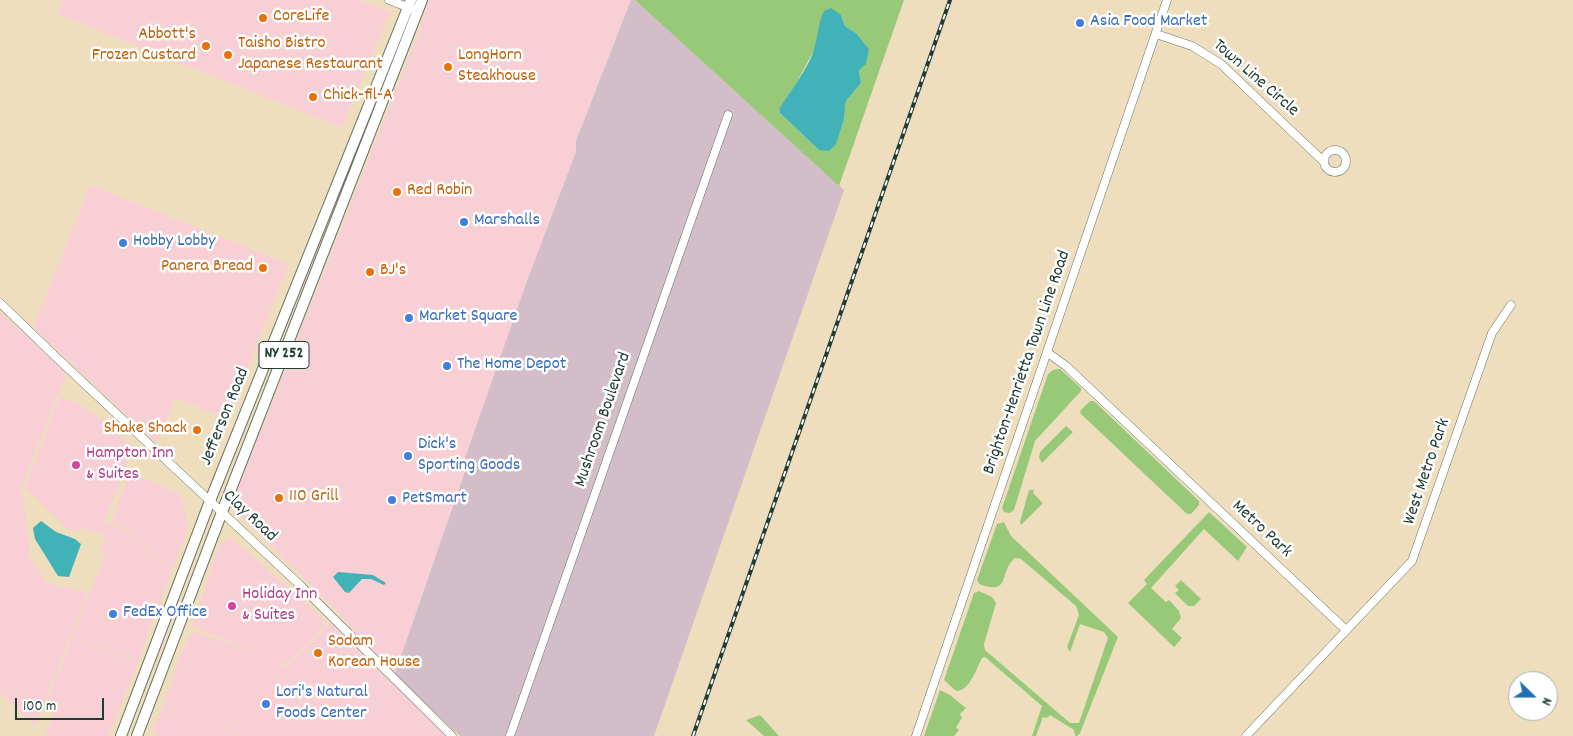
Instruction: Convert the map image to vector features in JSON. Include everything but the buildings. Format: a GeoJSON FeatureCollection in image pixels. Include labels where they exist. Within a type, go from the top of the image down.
{"type":"FeatureCollection","features":[{"type":"Feature","properties":{"kind":"main road","name":"Jefferson Road"},"geometry":{"type":"LineString","coordinates":[[122,733],[210,501],[412,6],[422,0]]}},
{"type":"Feature","properties":{"kind":"main road","name":"Jefferson Road"},"geometry":{"type":"LineString","coordinates":[[137,736],[412,6]]}},
{"type":"Feature","properties":{"kind":"street"},"geometry":{"type":"LineString","coordinates":[[389,0],[412,6]]}},
{"type":"Feature","properties":{"kind":"street","name":"Brighton-Henrietta Town Line Road"},"geometry":{"type":"LineString","coordinates":[[916,736],[1168,0]]}},
{"type":"Feature","properties":{"kind":"street","name":"Town Line Circle"},"geometry":{"type":"LineString","coordinates":[[1156,34],[1192,46],[1221,64],[1324,162]]}},
{"type":"Feature","properties":{"kind":"street","name":"Mushroom Boulevard"},"geometry":{"type":"LineString","coordinates":[[510,736],[728,115]]}},
{"type":"Feature","properties":{"kind":"street","name":"Clay Road"},"geometry":{"type":"LineString","coordinates":[[0,302],[58,359],[302,587],[452,736]]}},
{"type":"Feature","properties":{"kind":"street","name":"West Metro Park"},"geometry":{"type":"LineString","coordinates":[[1346,630],[1409,565],[1415,556],[1492,332],[1511,305]]}},
{"type":"Feature","properties":{"kind":"street","name":"Metro Park"},"geometry":{"type":"LineString","coordinates":[[1048,353],[1066,366],[1346,630]]}},
{"type":"Feature","properties":{"kind":"street"},"geometry":{"type":"LineString","coordinates":[[1246,736],[1346,630]]}},
{"type":"Feature","properties":{"kind":"street"},"geometry":{"type":"LineString","coordinates":[[122,733],[137,736]]}},
{"type":"Feature","properties":{"kind":"shaded area"},"geometry":{"type":"Polygon","coordinates":[[[62,0],[360,0],[390,12],[342,128],[57,14],[62,0]]]}},
{"type":"Feature","properties":{"kind":"shaded area","name":"Market Square"},"geometry":{"type":"Polygon","coordinates":[[[429,0],[631,0],[576,141],[576,152],[527,281],[465,458],[469,460],[395,674],[350,628],[337,611],[238,514],[234,509],[233,501],[419,32],[429,0]]]}},
{"type":"Feature","properties":{"kind":"shaded area"},"geometry":{"type":"Polygon","coordinates":[[[631,0],[635,0],[844,190],[654,736],[460,736],[395,674],[469,460],[465,458],[527,281],[576,152],[576,141],[631,0]]]}},
{"type":"Feature","properties":{"kind":"shaded area"},"geometry":{"type":"Polygon","coordinates":[[[90,185],[289,264],[227,419],[175,398],[157,443],[33,328],[90,185]]]}},
{"type":"Feature","properties":{"kind":"shaded area"},"geometry":{"type":"Polygon","coordinates":[[[0,312],[67,373],[22,486],[31,559],[47,583],[88,593],[35,726],[0,693],[0,312]]]}},
{"type":"Feature","properties":{"kind":"shaded area"},"geometry":{"type":"Polygon","coordinates":[[[60,397],[79,404],[100,418],[134,447],[104,522],[126,530],[171,572],[138,661],[72,637],[105,555],[99,552],[105,536],[86,529],[68,530],[25,487],[60,397]]]}},
{"type":"Feature","properties":{"kind":"shaded area"},"geometry":{"type":"Polygon","coordinates":[[[130,472],[178,493],[183,501],[188,528],[172,572],[125,527],[111,522],[130,472]]]}},
{"type":"Feature","properties":{"kind":"shaded area"},"geometry":{"type":"Polygon","coordinates":[[[229,537],[259,561],[324,620],[326,624],[291,660],[285,665],[281,663],[283,670],[330,623],[447,736],[239,736],[230,728],[233,722],[228,728],[237,736],[157,736],[153,730],[189,635],[197,632],[270,659],[192,626],[219,546],[229,537]]]}},
{"type":"Feature","properties":{"kind":"shaded area"},"geometry":{"type":"Polygon","coordinates":[[[72,638],[138,662],[109,736],[45,736],[59,704],[48,699],[72,638]]]}},
{"type":"Feature","properties":{"kind":"green space"},"geometry":{"type":"Polygon","coordinates":[[[635,0],[904,0],[839,186],[635,0]],[[841,15],[814,50],[797,82],[779,109],[780,113],[819,150],[844,119],[846,101],[861,83],[859,70],[869,49],[856,33],[845,26],[841,15]]]}},
{"type":"Feature","properties":{"kind":"green space"},"geometry":{"type":"Polygon","coordinates":[[[1060,369],[1081,388],[1081,391],[1035,441],[1014,510],[1010,513],[1004,512],[1002,508],[1048,374],[1053,370],[1060,369]]]}},
{"type":"Feature","properties":{"kind":"green space"},"geometry":{"type":"Polygon","coordinates":[[[1090,401],[1094,401],[1199,501],[1199,505],[1191,514],[1187,514],[1081,414],[1080,411],[1090,401]]]}},
{"type":"Feature","properties":{"kind":"green space"},"geometry":{"type":"Polygon","coordinates":[[[1066,426],[1073,432],[1042,463],[1039,458],[1040,452],[1066,426]]]}},
{"type":"Feature","properties":{"kind":"green space"},"geometry":{"type":"Polygon","coordinates":[[[1029,490],[1034,490],[1033,493],[1043,503],[1021,525],[1020,522],[1029,490]]]}},
{"type":"Feature","properties":{"kind":"green space"},"geometry":{"type":"Polygon","coordinates":[[[1209,512],[1247,547],[1238,561],[1204,529],[1151,588],[1166,602],[1169,600],[1179,611],[1181,618],[1172,629],[1182,638],[1174,647],[1128,603],[1147,584],[1144,580],[1209,512]]]}},
{"type":"Feature","properties":{"kind":"green space"},"geometry":{"type":"Polygon","coordinates":[[[1004,522],[1011,536],[1118,637],[1080,733],[1077,736],[1075,736],[1074,730],[1050,715],[1047,718],[1043,717],[1036,736],[1032,736],[1042,706],[985,657],[982,658],[974,676],[965,688],[956,691],[944,680],[974,593],[979,591],[992,597],[996,603],[984,644],[985,650],[1070,723],[1079,723],[1108,638],[1104,632],[1080,624],[1070,652],[1067,647],[1079,615],[1076,606],[1021,559],[1015,558],[1010,564],[1000,585],[989,587],[979,584],[977,580],[997,524],[1004,522]]]}},
{"type":"Feature","properties":{"kind":"green space"},"geometry":{"type":"Polygon","coordinates":[[[1181,580],[1201,599],[1194,606],[1188,606],[1175,593],[1179,590],[1175,586],[1181,580]]]}},
{"type":"Feature","properties":{"kind":"green space"},"geometry":{"type":"Polygon","coordinates":[[[940,690],[950,695],[966,708],[960,714],[962,718],[956,727],[959,730],[954,736],[924,736],[940,690]]]}},
{"type":"Feature","properties":{"kind":"green space"},"geometry":{"type":"Polygon","coordinates":[[[760,715],[779,736],[764,736],[746,720],[760,715]]]}},
{"type":"Feature","properties":{"kind":"water"},"geometry":{"type":"Polygon","coordinates":[[[831,8],[841,15],[845,26],[856,33],[869,49],[866,64],[859,70],[861,83],[846,101],[844,119],[836,144],[829,151],[819,150],[780,113],[779,109],[812,56],[822,16],[824,11],[831,8]]]}},
{"type":"Feature","properties":{"kind":"water"},"geometry":{"type":"Polygon","coordinates":[[[41,521],[56,532],[75,539],[81,544],[69,577],[58,576],[35,539],[33,528],[41,521]]]}},
{"type":"Feature","properties":{"kind":"water"},"geometry":{"type":"Polygon","coordinates":[[[338,572],[373,575],[386,583],[384,585],[371,579],[362,579],[349,593],[345,592],[333,577],[338,572]]]}},
{"type":"Feature","properties":{"kind":"railway"},"geometry":{"type":"LineString","coordinates":[[693,736],[950,0]]}},
{"type":"Feature","properties":{"kind":"place","name":"CoreLife"},"geometry":{"type":"Point","coordinates":[263,18]}},
{"type":"Feature","properties":{"kind":"place","name":"Asia Food Market"},"geometry":{"type":"Point","coordinates":[1080,23]}},
{"type":"Feature","properties":{"kind":"place","name":"Abbott's Frozen Custard"},"geometry":{"type":"Point","coordinates":[206,46]}},
{"type":"Feature","properties":{"kind":"place","name":"Taisho Bistro Japanese Restaurant"},"geometry":{"type":"Point","coordinates":[228,55]}},
{"type":"Feature","properties":{"kind":"place","name":"LongHorn Steakhouse"},"geometry":{"type":"Point","coordinates":[448,67]}},
{"type":"Feature","properties":{"kind":"place","name":"Chick-fil-A"},"geometry":{"type":"Point","coordinates":[313,97]}},
{"type":"Feature","properties":{"kind":"place","name":"Red Robin"},"geometry":{"type":"Point","coordinates":[397,192]}},
{"type":"Feature","properties":{"kind":"place","name":"Marshalls"},"geometry":{"type":"Point","coordinates":[464,222]}},
{"type":"Feature","properties":{"kind":"place","name":"Hobby Lobby"},"geometry":{"type":"Point","coordinates":[123,243]}},
{"type":"Feature","properties":{"kind":"place","name":"Panera Bread"},"geometry":{"type":"Point","coordinates":[263,268]}},
{"type":"Feature","properties":{"kind":"place","name":"BJ's"},"geometry":{"type":"Point","coordinates":[370,272]}},
{"type":"Feature","properties":{"kind":"place","name":"Market Square"},"geometry":{"type":"Point","coordinates":[409,318]}},
{"type":"Feature","properties":{"kind":"place","name":"The Home Depot"},"geometry":{"type":"Point","coordinates":[447,366]}},
{"type":"Feature","properties":{"kind":"place","name":"Shake Shack"},"geometry":{"type":"Point","coordinates":[197,430]}},
{"type":"Feature","properties":{"kind":"place","name":"Dick's Sporting Goods"},"geometry":{"type":"Point","coordinates":[408,456]}},
{"type":"Feature","properties":{"kind":"place","name":"Hampton Inn & Suites"},"geometry":{"type":"Point","coordinates":[76,465]}},
{"type":"Feature","properties":{"kind":"place","name":"110 Grill"},"geometry":{"type":"Point","coordinates":[279,498]}},
{"type":"Feature","properties":{"kind":"place","name":"PetSmart"},"geometry":{"type":"Point","coordinates":[392,500]}},
{"type":"Feature","properties":{"kind":"place","name":"Holiday Inn & Suites"},"geometry":{"type":"Point","coordinates":[232,606]}},
{"type":"Feature","properties":{"kind":"place","name":"FedEx Office"},"geometry":{"type":"Point","coordinates":[113,614]}},
{"type":"Feature","properties":{"kind":"place","name":"Sodam Korean House"},"geometry":{"type":"Point","coordinates":[318,653]}},
{"type":"Feature","properties":{"kind":"place","name":"Lori's Natural Foods Center"},"geometry":{"type":"Point","coordinates":[266,704]}}]}
